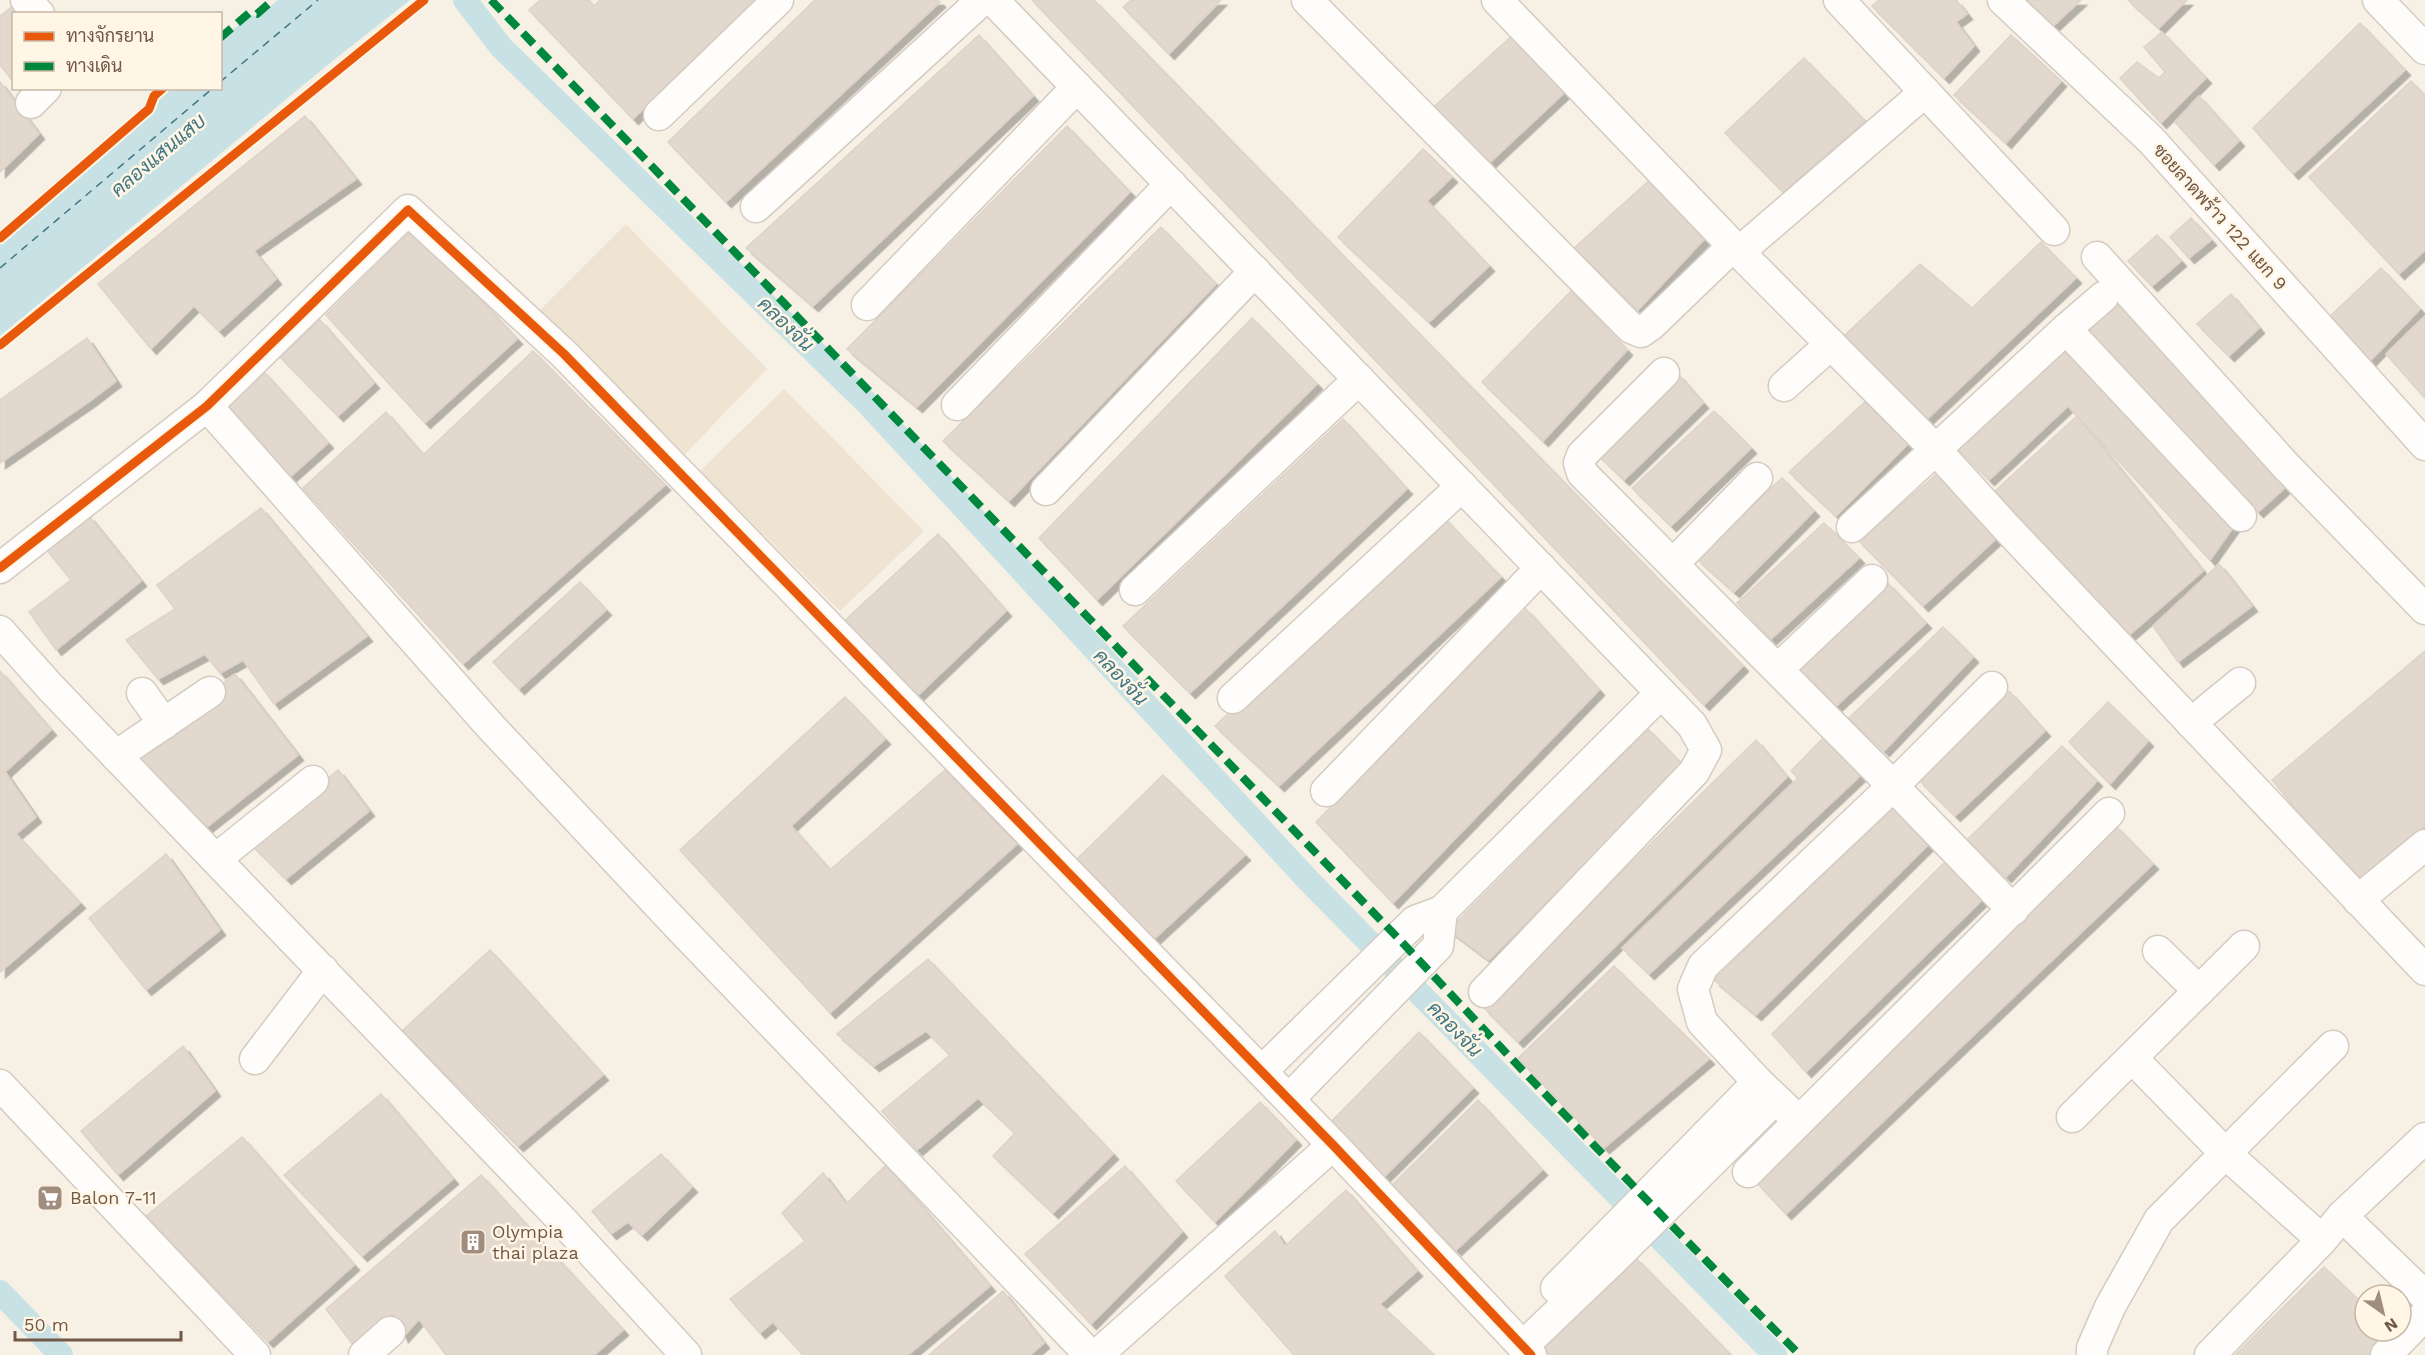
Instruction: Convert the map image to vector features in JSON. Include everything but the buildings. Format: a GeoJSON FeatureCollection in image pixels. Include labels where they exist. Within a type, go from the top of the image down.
{"type":"FeatureCollection","features":[{"type":"Feature","properties":{"kind":"street"},"geometry":{"type":"LineString","coordinates":[[26,0],[37,12]]}},
{"type":"Feature","properties":{"kind":"street"},"geometry":{"type":"LineString","coordinates":[[659,115],[778,0]]}},
{"type":"Feature","properties":{"kind":"street"},"geometry":{"type":"LineString","coordinates":[[756,207],[982,0]]}},
{"type":"Feature","properties":{"kind":"street"},"geometry":{"type":"LineString","coordinates":[[993,0],[1692,725],[1706,750],[1695,772],[1484,992]]}},
{"type":"Feature","properties":{"kind":"street"},"geometry":{"type":"LineString","coordinates":[[1307,0],[1631,328],[1641,332],[1736,249],[1925,92]]}},
{"type":"Feature","properties":{"kind":"street"},"geometry":{"type":"LineString","coordinates":[[1497,0],[1736,249],[1936,450],[2425,970]]}},
{"type":"Feature","properties":{"kind":"street"},"geometry":{"type":"LineString","coordinates":[[1839,0],[2054,230]]}},
{"type":"Feature","properties":{"kind":"street","name":"ซอยลาดพร้าว 122 แยก 9"},"geometry":{"type":"LineString","coordinates":[[2003,0],[2151,140],[2425,445]]}},
{"type":"Feature","properties":{"kind":"street"},"geometry":{"type":"LineString","coordinates":[[2378,0],[2425,49]]}},
{"type":"Feature","properties":{"kind":"street"},"geometry":{"type":"LineString","coordinates":[[867,305],[1077,87]]}},
{"type":"Feature","properties":{"kind":"street"},"geometry":{"type":"LineString","coordinates":[[957,405],[1171,184]]}},
{"type":"Feature","properties":{"kind":"street"},"geometry":{"type":"LineString","coordinates":[[0,568],[207,406],[408,210],[564,354],[1334,1145],[1522,1345],[1599,1259],[1766,1091]]}},
{"type":"Feature","properties":{"kind":"street"},"geometry":{"type":"LineString","coordinates":[[2097,257],[2286,466],[2425,609]]}},
{"type":"Feature","properties":{"kind":"street"},"geometry":{"type":"LineString","coordinates":[[1046,490],[1255,271]]}},
{"type":"Feature","properties":{"kind":"street"},"geometry":{"type":"LineString","coordinates":[[1852,528],[2103,297]]}},
{"type":"Feature","properties":{"kind":"street"},"geometry":{"type":"LineString","coordinates":[[2066,329],[2241,516]]}},
{"type":"Feature","properties":{"kind":"street"},"geometry":{"type":"LineString","coordinates":[[1784,386],[1831,344]]}},
{"type":"Feature","properties":{"kind":"street"},"geometry":{"type":"LineString","coordinates":[[1664,373],[1582,455],[1579,463],[1582,473],[1778,669],[2013,910]]}},
{"type":"Feature","properties":{"kind":"street"},"geometry":{"type":"LineString","coordinates":[[1135,590],[1359,379]]}},
{"type":"Feature","properties":{"kind":"street"},"geometry":{"type":"LineString","coordinates":[[207,406],[491,727],[672,920],[1090,1355]]}},
{"type":"Feature","properties":{"kind":"street"},"geometry":{"type":"LineString","coordinates":[[1673,564],[1757,478]]}},
{"type":"Feature","properties":{"kind":"street"},"geometry":{"type":"LineString","coordinates":[[1233,698],[1462,486]]}},
{"type":"Feature","properties":{"kind":"street"},"geometry":{"type":"LineString","coordinates":[[1326,791],[1541,568]]}},
{"type":"Feature","properties":{"kind":"street"},"geometry":{"type":"LineString","coordinates":[[1778,669],[1872,580]]}},
{"type":"Feature","properties":{"kind":"street"},"geometry":{"type":"LineString","coordinates":[[0,631],[51,688],[561,1219],[686,1355]]}},
{"type":"Feature","properties":{"kind":"street"},"geometry":{"type":"LineString","coordinates":[[2191,723],[2240,683]]}},
{"type":"Feature","properties":{"kind":"street"},"geometry":{"type":"LineString","coordinates":[[1799,1121],[1766,1091],[1702,1022],[1693,989],[1703,966],[1893,786],[1992,687]]}},
{"type":"Feature","properties":{"kind":"street"},"geometry":{"type":"LineString","coordinates":[[116,756],[210,692]]}},
{"type":"Feature","properties":{"kind":"street"},"geometry":{"type":"LineString","coordinates":[[142,693],[164,724]]}},
{"type":"Feature","properties":{"kind":"street"},"geometry":{"type":"LineString","coordinates":[[1262,1071],[1415,921],[1442,911],[1661,693]]}},
{"type":"Feature","properties":{"kind":"street"},"geometry":{"type":"LineString","coordinates":[[216,859],[313,781]]}},
{"type":"Feature","properties":{"kind":"street"},"geometry":{"type":"LineString","coordinates":[[1748,1172],[2109,813]]}},
{"type":"Feature","properties":{"kind":"street"},"geometry":{"type":"LineString","coordinates":[[2358,900],[2425,845]]}},
{"type":"Feature","properties":{"kind":"street"},"geometry":{"type":"LineString","coordinates":[[1289,1099],[1438,946],[1442,911]]}},
{"type":"Feature","properties":{"kind":"street"},"geometry":{"type":"LineString","coordinates":[[2072,1117],[2244,946]]}},
{"type":"Feature","properties":{"kind":"street"},"geometry":{"type":"LineString","coordinates":[[2158,951],[2199,991]]}},
{"type":"Feature","properties":{"kind":"street"},"geometry":{"type":"LineString","coordinates":[[255,1059],[323,970]]}},
{"type":"Feature","properties":{"kind":"street"},"geometry":{"type":"LineString","coordinates":[[2092,1355],[2092,1348],[2110,1307],[2159,1220],[2333,1046]]}},
{"type":"Feature","properties":{"kind":"street"},"geometry":{"type":"LineString","coordinates":[[2132,1058],[2224,1153],[2322,1240]]}},
{"type":"Feature","properties":{"kind":"street"},"geometry":{"type":"LineString","coordinates":[[0,1085],[255,1355]]}},
{"type":"Feature","properties":{"kind":"street"},"geometry":{"type":"LineString","coordinates":[[2210,1355],[2322,1240],[2342,1216],[2425,1138]]}},
{"type":"Feature","properties":{"kind":"street"},"geometry":{"type":"LineString","coordinates":[[1097,1355],[1334,1145]]}},
{"type":"Feature","properties":{"kind":"street"},"geometry":{"type":"LineString","coordinates":[[2342,1216],[2425,1296]]}},
{"type":"Feature","properties":{"kind":"street"},"geometry":{"type":"LineString","coordinates":[[2386,1355],[2425,1315]]}},
{"type":"Feature","properties":{"kind":"street"},"geometry":{"type":"LineString","coordinates":[[364,1355],[390,1332]]}},
{"type":"Feature","properties":{"kind":"shaded area"},"geometry":{"type":"Polygon","coordinates":[[[626,224],[767,369],[685,454],[540,310],[626,224]]]}},
{"type":"Feature","properties":{"kind":"shaded area"},"geometry":{"type":"Polygon","coordinates":[[[784,389],[924,531],[840,611],[700,471],[784,389]]]}},
{"type":"Feature","properties":{"kind":"water","name":"คลองแสนแสบ"},"geometry":{"type":"Polygon","coordinates":[[[278,0],[410,0],[330,63],[0,336],[0,242],[150,109],[156,96],[164,90],[222,90],[222,39],[250,15],[259,16],[278,0]]]}},
{"type":"Feature","properties":{"kind":"waterway","name":"คลองจั่น"},"geometry":{"type":"LineString","coordinates":[[465,0],[501,47],[869,405],[1309,881],[1775,1355]]}},
{"type":"Feature","properties":{"kind":"waterway"},"geometry":{"type":"LineString","coordinates":[[0,1292],[61,1355]]}},
{"type":"Feature","properties":{"kind":"ferry route"},"geometry":{"type":"LineString","coordinates":[[222,80],[318,0]]}},
{"type":"Feature","properties":{"kind":"ferry route"},"geometry":{"type":"LineString","coordinates":[[0,268],[211,90]]}},
{"type":"Feature","properties":{"kind":"marked path"},"geometry":{"type":"LineString","coordinates":[[222,36],[249,13],[257,14],[273,0]]}},
{"type":"Feature","properties":{"kind":"marked path"},"geometry":{"type":"LineString","coordinates":[[491,0],[1398,938],[1647,1200],[1800,1355]]}},
{"type":"Feature","properties":{"kind":"cycle path"},"geometry":{"type":"LineString","coordinates":[[0,345],[424,0]]}},
{"type":"Feature","properties":{"kind":"cycle path"},"geometry":{"type":"LineString","coordinates":[[0,238],[149,109],[154,96],[161,90]]}},
{"type":"Feature","properties":{"kind":"cycle path"},"geometry":{"type":"LineString","coordinates":[[0,568],[207,406],[408,210],[564,354],[1333,1145],[1531,1355]]}},
{"type":"Feature","properties":{"kind":"place","name":"Balon 7-11"},"geometry":{"type":"Point","coordinates":[50,1198]}},
{"type":"Feature","properties":{"kind":"place","name":"Olympia thai plaza"},"geometry":{"type":"Point","coordinates":[473,1242]}}]}
